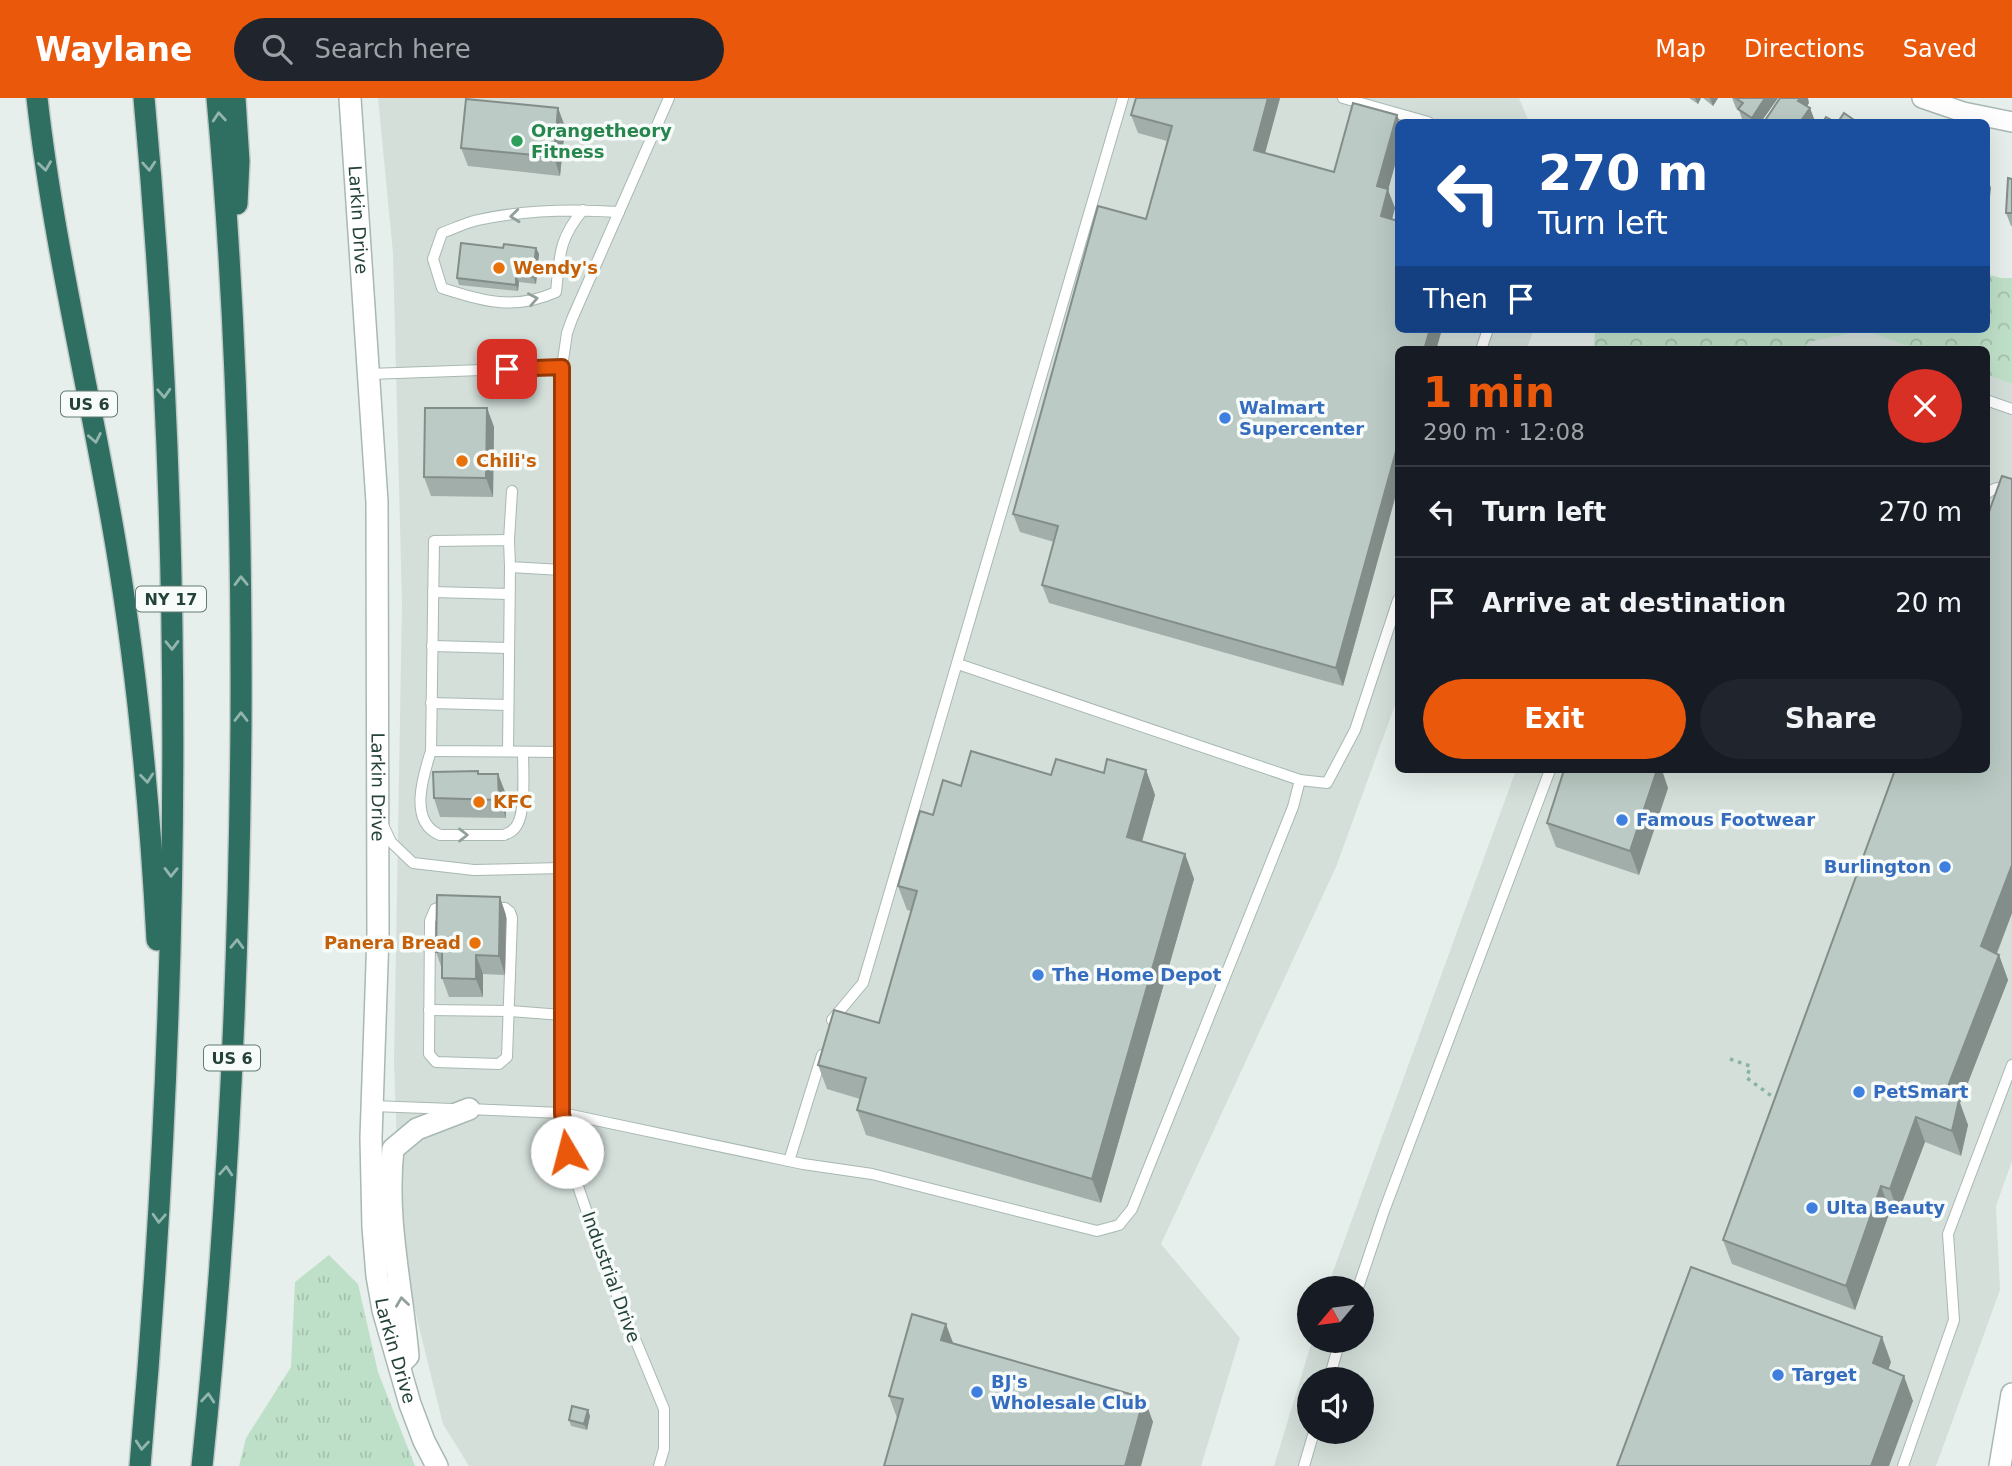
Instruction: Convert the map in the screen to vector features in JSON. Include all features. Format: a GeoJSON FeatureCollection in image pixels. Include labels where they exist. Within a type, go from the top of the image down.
{"type":"FeatureCollection","features":[{"type":"Feature","properties":{"kind":"highway","name":"US 6"},"geometry":{"type":"LineString","coordinates":[[37,98],[56,235],[115,542],[132,653],[148,794],[166,1101],[140,1466]]}},
{"type":"Feature","properties":{"kind":"highway","name":"NY 17"},"geometry":{"type":"LineString","coordinates":[[144,98],[165,428],[172,666],[171,892],[166,1101]]}},
{"type":"Feature","properties":{"kind":"highway"},"geometry":{"type":"LineString","coordinates":[[217,98],[232,332]]}},
{"type":"Feature","properties":{"kind":"highway","name":"US 6"},"geometry":{"type":"LineString","coordinates":[[202,1466],[224,1200],[238,912],[241,576],[232,332],[239,160],[236,98]]}},
{"type":"Feature","properties":{"kind":"street","name":"Larkin Drive"},"geometry":{"type":"LineString","coordinates":[[350,98],[377,502],[378,935],[373,1227],[383,1310],[410,1404],[437,1466]]}},
{"type":"Feature","properties":{"kind":"street"},"geometry":{"type":"LineString","coordinates":[[1923,98],[1963,112],[2012,122]]}},
{"type":"Feature","properties":{"kind":"street"},"geometry":{"type":"LineString","coordinates":[[399,1366],[408,1356],[392,1235],[393,1149],[417,1129],[469,1109]]}},
{"type":"Feature","properties":{"kind":"street"},"geometry":{"type":"LineString","coordinates":[[2000,1466],[2012,1394]]}},
{"type":"Feature","properties":{"kind":"lane","name":"Industrial Drive"},"geometry":{"type":"LineString","coordinates":[[659,1466],[664,1449],[664,1409],[607,1271],[568,1157],[562,1113],[562,367],[572,319],[669,98]]}},
{"type":"Feature","properties":{"kind":"lane"},"geometry":{"type":"LineString","coordinates":[[829,1030],[833,1018],[863,983],[1123,98]]}},
{"type":"Feature","properties":{"kind":"lane"},"geometry":{"type":"LineString","coordinates":[[1343,98],[1417,119]]}},
{"type":"Feature","properties":{"kind":"lane"},"geometry":{"type":"LineString","coordinates":[[583,210],[567,229],[560,255],[556,292],[536,301],[489,303],[442,288],[433,259],[442,233],[477,220],[583,210],[619,212]]}},
{"type":"Feature","properties":{"kind":"lane"},"geometry":{"type":"LineString","coordinates":[[369,374],[562,367]]}},
{"type":"Feature","properties":{"kind":"lane"},"geometry":{"type":"LineString","coordinates":[[1990,401],[2012,409]]}},
{"type":"Feature","properties":{"kind":"lane"},"geometry":{"type":"LineString","coordinates":[[1990,491],[2003,487],[2012,490]]}},
{"type":"Feature","properties":{"kind":"lane"},"geometry":{"type":"LineString","coordinates":[[508,751],[509,540],[512,491]]}},
{"type":"Feature","properties":{"kind":"lane"},"geometry":{"type":"LineString","coordinates":[[509,540],[434,541],[431,751],[423,774],[422,817],[433,832],[440,835],[504,835],[512,832],[521,814],[523,752]]}},
{"type":"Feature","properties":{"kind":"lane"},"geometry":{"type":"LineString","coordinates":[[510,566],[562,570]]}},
{"type":"Feature","properties":{"kind":"lane"},"geometry":{"type":"LineString","coordinates":[[433,592],[509,594]]}},
{"type":"Feature","properties":{"kind":"lane"},"geometry":{"type":"LineString","coordinates":[[958,664],[1300,780],[1327,783],[1355,730],[1395,609]]}},
{"type":"Feature","properties":{"kind":"lane"},"geometry":{"type":"LineString","coordinates":[[432,646],[508,648]]}},
{"type":"Feature","properties":{"kind":"lane"},"geometry":{"type":"LineString","coordinates":[[431,703],[508,705]]}},
{"type":"Feature","properties":{"kind":"lane"},"geometry":{"type":"LineString","coordinates":[[431,751],[562,752]]}},
{"type":"Feature","properties":{"kind":"lane"},"geometry":{"type":"LineString","coordinates":[[1362,1276],[1549,773]]}},
{"type":"Feature","properties":{"kind":"lane"},"geometry":{"type":"LineString","coordinates":[[373,1106],[562,1113],[789,1161],[872,1174],[1097,1231],[1119,1225],[1132,1209],[1293,807],[1300,780]]}},
{"type":"Feature","properties":{"kind":"lane"},"geometry":{"type":"LineString","coordinates":[[378,811],[391,842],[413,863],[474,870],[562,868]]}},
{"type":"Feature","properties":{"kind":"lane"},"geometry":{"type":"LineString","coordinates":[[505,908],[513,918],[507,1057],[499,1064],[436,1062],[431,1059],[429,1010],[430,921],[435,909],[505,908]]}},
{"type":"Feature","properties":{"kind":"lane"},"geometry":{"type":"LineString","coordinates":[[429,1010],[562,1015]]}},
{"type":"Feature","properties":{"kind":"lane"},"geometry":{"type":"LineString","coordinates":[[789,1161],[826,1041]]}},
{"type":"Feature","properties":{"kind":"lane"},"geometry":{"type":"LineString","coordinates":[[1903,1466],[1954,1320],[1948,1234],[2012,1065]]}},
{"type":"Feature","properties":{"kind":"lane"},"geometry":{"type":"LineString","coordinates":[[1304,1466],[1310,1444]]}},
{"type":"Feature","properties":{"kind":"path"},"geometry":{"type":"LineString","coordinates":[[1730,1059],[1750,1066],[1748,1078],[1777,1100]]}},
{"type":"Feature","properties":{"kind":"shaded area"},"geometry":{"type":"Polygon","coordinates":[[[378,98],[1519,98],[1528,119],[1395,119],[1395,333],[1532,333],[1528,346],[1395,346],[1395,705],[1336,867],[1161,1244],[1240,1338],[1201,1466],[469,1466],[443,1424],[401,1254],[394,1062],[402,604],[393,253],[378,98]]]}},
{"type":"Feature","properties":{"kind":"shaded area"},"geometry":{"type":"Polygon","coordinates":[[[1676,333],[1954,333],[1988,346],[1672,346],[1676,333]]]}},
{"type":"Feature","properties":{"kind":"shaded area"},"geometry":{"type":"Polygon","coordinates":[[[1990,347],[2012,355],[2012,1161],[1996,1206],[2000,1290],[1936,1466],[1274,1466],[1297,1390],[1297,1444],[1374,1444],[1374,1367],[1304,1367],[1308,1353],[1374,1353],[1374,1276],[1331,1276],[1515,773],[1990,773],[1990,347]]]}},
{"type":"Feature","properties":{"kind":"green space"},"geometry":{"type":"Polygon","coordinates":[[[1990,275],[2012,278],[2012,384],[1990,376],[1990,346],[1908,346],[1872,333],[1990,333],[1990,275]]]}},
{"type":"Feature","properties":{"kind":"green space"},"geometry":{"type":"Polygon","coordinates":[[[1595,333],[1850,333],[1809,342],[1805,346],[1594,346],[1595,333]]]}},
{"type":"Feature","properties":{"kind":"green space"},"geometry":{"type":"Polygon","coordinates":[[[329,1255],[358,1284],[378,1372],[415,1466],[239,1466],[246,1438],[291,1367],[295,1282],[329,1255]]]}},
{"type":"Feature","properties":{"kind":"building","name":"Walmart Supercenter"},"geometry":{"type":"Polygon","coordinates":[[[1136,98],[1268,98],[1254,150],[1334,172],[1353,103],[1397,115],[1377,186],[1388,189],[1381,216],[1395,220],[1395,333],[1429,333],[1425,346],[1395,346],[1395,455],[1336,668],[1042,585],[1058,526],[1013,514],[1098,206],[1146,219],[1172,126],[1131,115],[1136,98]]]}},
{"type":"Feature","properties":{"kind":"building"},"geometry":{"type":"Polygon","coordinates":[[[1735,98],[1765,98],[1752,118],[1738,109],[1743,103],[1735,98]]]}},
{"type":"Feature","properties":{"kind":"building"},"geometry":{"type":"Polygon","coordinates":[[[1780,98],[1800,98],[1798,101],[1810,108],[1802,119],[1766,119],[1780,98]]]}},
{"type":"Feature","properties":{"kind":"building"},"geometry":{"type":"Polygon","coordinates":[[[466,99],[558,108],[554,157],[461,148],[466,99]]]}},
{"type":"Feature","properties":{"kind":"building"},"geometry":{"type":"Polygon","coordinates":[[[1844,113],[1853,119],[1840,119],[1844,113]]]}},
{"type":"Feature","properties":{"kind":"building"},"geometry":{"type":"Polygon","coordinates":[[[2008,178],[2012,179],[2012,213],[2006,213],[2008,178]]]}},
{"type":"Feature","properties":{"kind":"building","name":"Wendy's"},"geometry":{"type":"Polygon","coordinates":[[[461,243],[503,248],[504,244],[536,248],[533,277],[516,275],[516,285],[457,278],[461,243]]]}},
{"type":"Feature","properties":{"kind":"building","name":"Chili's"},"geometry":{"type":"Polygon","coordinates":[[[425,408],[487,408],[486,478],[424,477],[425,408]]]}},
{"type":"Feature","properties":{"kind":"building"},"geometry":{"type":"Polygon","coordinates":[[[2002,476],[2012,479],[2012,865],[1981,946],[1999,955],[1945,1094],[1959,1100],[1952,1131],[1916,1117],[1890,1189],[1881,1186],[1846,1286],[1723,1240],[1894,773],[1990,773],[1990,509],[2002,476]]]}},
{"type":"Feature","properties":{"kind":"building","name":"The Home Depot"},"geometry":{"type":"Polygon","coordinates":[[[971,751],[1051,775],[1056,759],[1104,773],[1107,759],[1146,770],[1127,837],[1185,854],[1092,1179],[857,1110],[866,1078],[818,1065],[834,1010],[879,1023],[917,891],[898,886],[920,811],[933,815],[943,780],[961,786],[971,751]]]}},
{"type":"Feature","properties":{"kind":"building"},"geometry":{"type":"Polygon","coordinates":[[[478,771],[478,774],[498,774],[499,800],[434,798],[433,772],[478,771]]]}},
{"type":"Feature","properties":{"kind":"building"},"geometry":{"type":"Polygon","coordinates":[[[1563,773],[1656,773],[1630,851],[1547,823],[1563,773]]]}},
{"type":"Feature","properties":{"kind":"building","name":"Panera Bread"},"geometry":{"type":"Polygon","coordinates":[[[437,895],[500,897],[499,956],[476,955],[476,979],[442,978],[442,952],[436,952],[437,895]]]}},
{"type":"Feature","properties":{"kind":"building","name":"Target"},"geometry":{"type":"Polygon","coordinates":[[[1691,1267],[1882,1337],[1873,1363],[1904,1376],[1871,1466],[1617,1466],[1691,1267]]]}},
{"type":"Feature","properties":{"kind":"building","name":"BJ's Wholesale Club"},"geometry":{"type":"Polygon","coordinates":[[[912,1314],[946,1324],[941,1340],[1144,1398],[1125,1466],[884,1466],[903,1399],[889,1396],[912,1314]]]}},
{"type":"Feature","properties":{"kind":"building"},"geometry":{"type":"Polygon","coordinates":[[[572,1406],[588,1410],[584,1424],[569,1420],[572,1406]]]}},
{"type":"Feature","properties":{"kind":"place","name":"Orangetheory Fitness"},"geometry":{"type":"Point","coordinates":[517,141]}},
{"type":"Feature","properties":{"kind":"place","name":"Wendy's"},"geometry":{"type":"Point","coordinates":[499,268]}},
{"type":"Feature","properties":{"kind":"place","name":"Walmart Supercenter"},"geometry":{"type":"Point","coordinates":[1225,418]}},
{"type":"Feature","properties":{"kind":"place","name":"Chili's"},"geometry":{"type":"Point","coordinates":[462,461]}},
{"type":"Feature","properties":{"kind":"place","name":"KFC"},"geometry":{"type":"Point","coordinates":[479,802]}},
{"type":"Feature","properties":{"kind":"place","name":"Famous Footwear"},"geometry":{"type":"Point","coordinates":[1622,820]}},
{"type":"Feature","properties":{"kind":"place","name":"Burlington"},"geometry":{"type":"Point","coordinates":[1945,867]}},
{"type":"Feature","properties":{"kind":"place","name":"Panera Bread"},"geometry":{"type":"Point","coordinates":[475,943]}},
{"type":"Feature","properties":{"kind":"place","name":"The Home Depot"},"geometry":{"type":"Point","coordinates":[1038,975]}},
{"type":"Feature","properties":{"kind":"place","name":"PetSmart"},"geometry":{"type":"Point","coordinates":[1859,1092]}},
{"type":"Feature","properties":{"kind":"place","name":"Ulta Beauty"},"geometry":{"type":"Point","coordinates":[1812,1208]}},
{"type":"Feature","properties":{"kind":"place","name":"Target"},"geometry":{"type":"Point","coordinates":[1778,1375]}},
{"type":"Feature","properties":{"kind":"place","name":"BJ's Wholesale Club"},"geometry":{"type":"Point","coordinates":[977,1392]}},
{"type":"Feature","properties":{"kind":"route"},"geometry":{"type":"LineString","coordinates":[[507,369],[562,367],[562,1113],[567,1152]]}}]}
